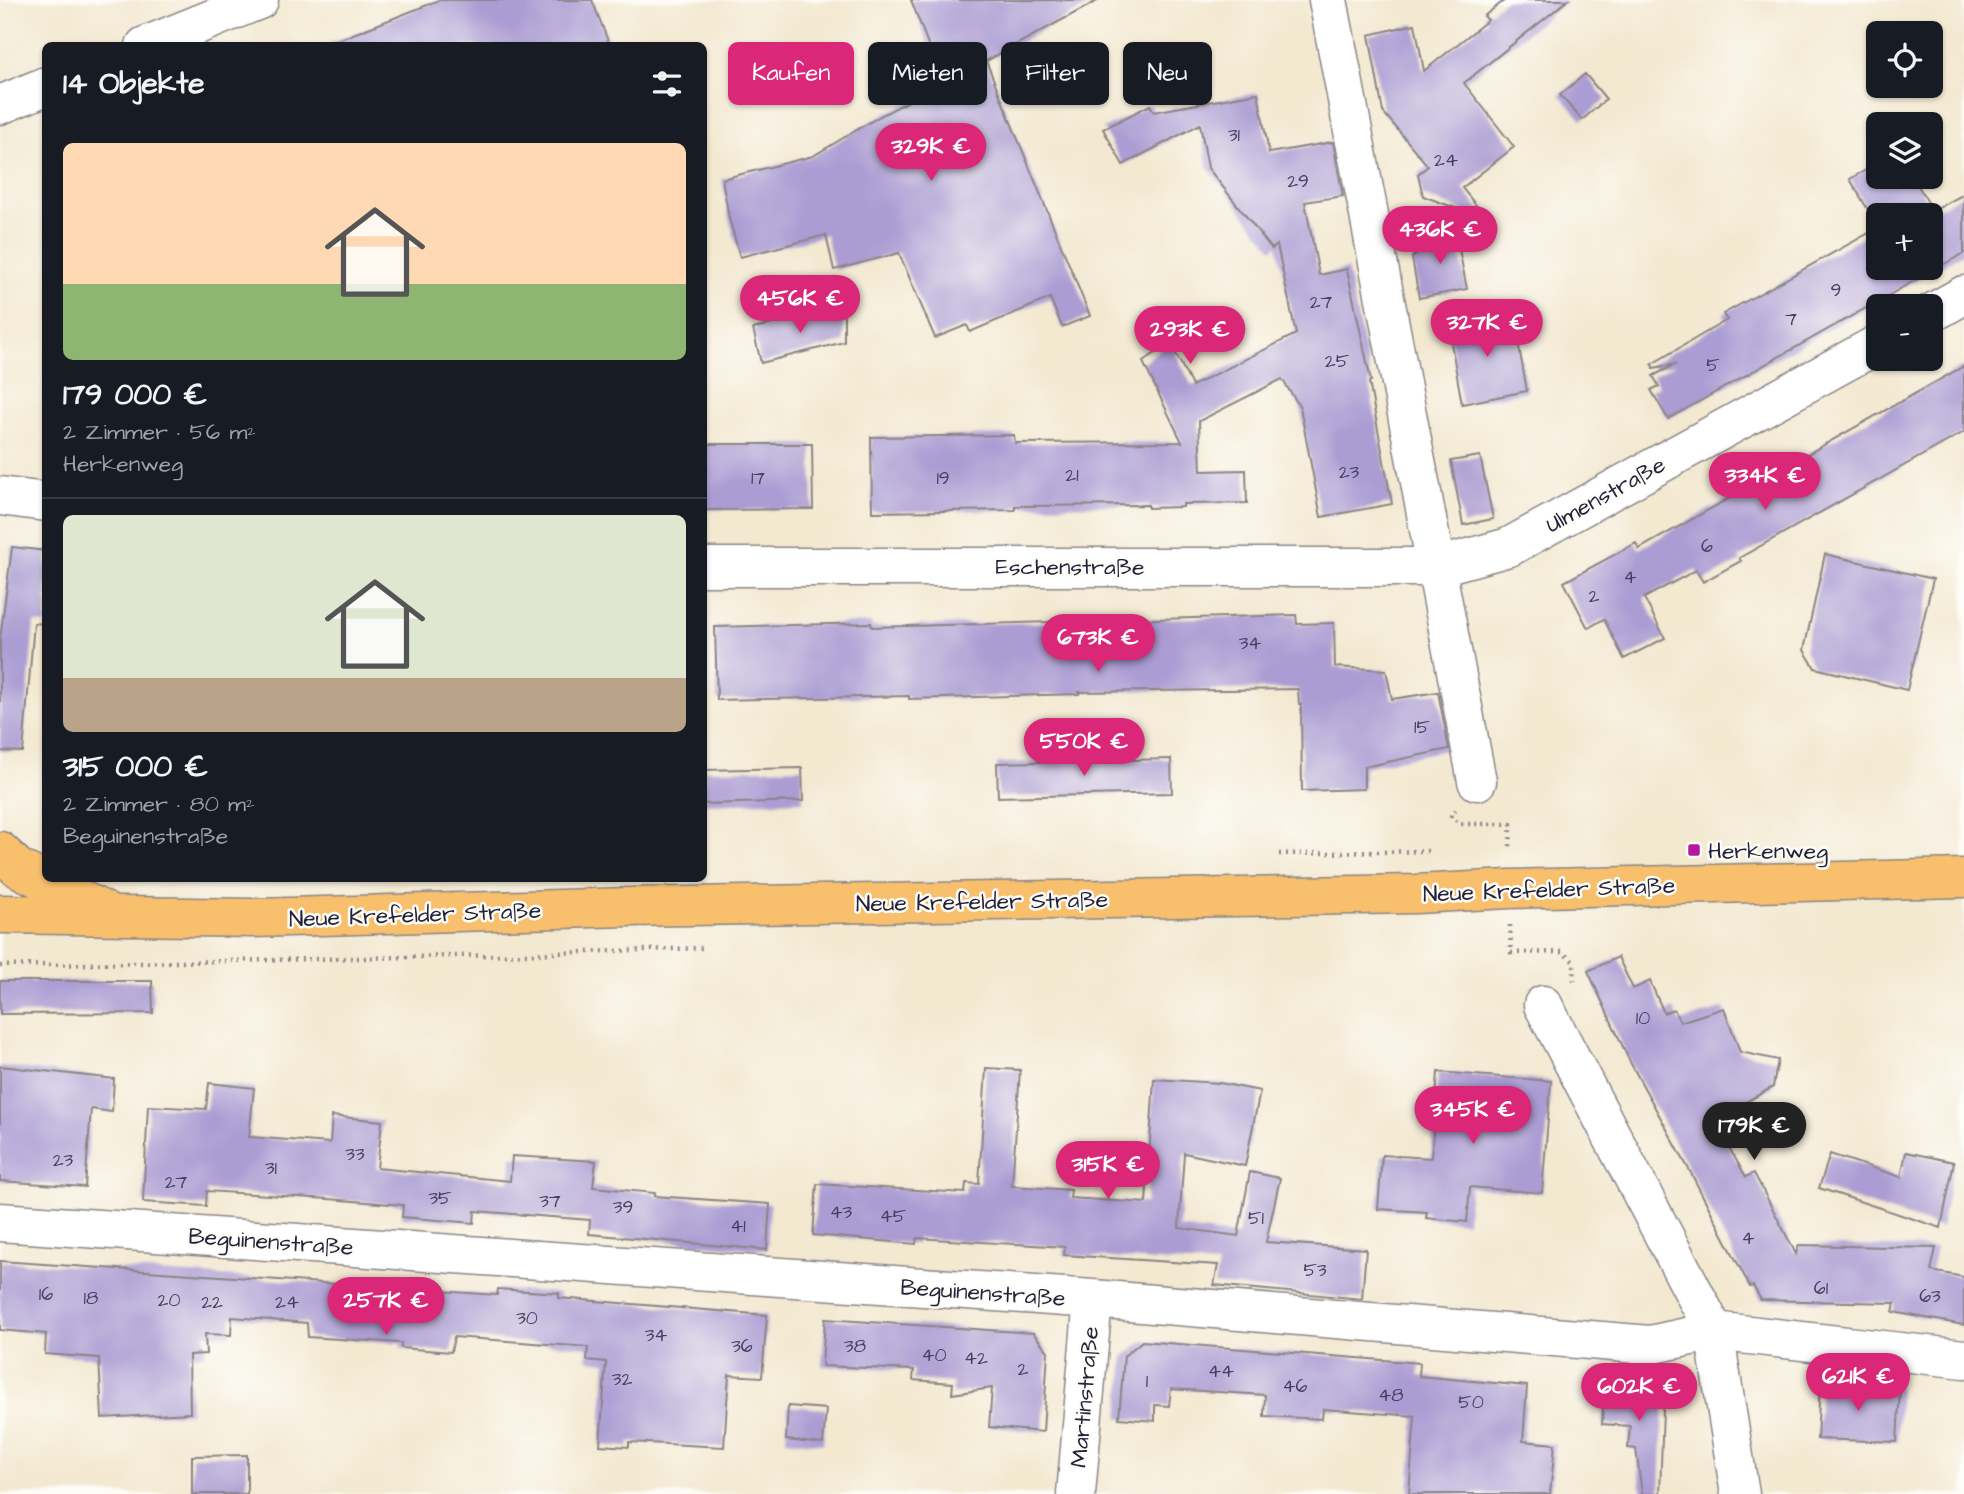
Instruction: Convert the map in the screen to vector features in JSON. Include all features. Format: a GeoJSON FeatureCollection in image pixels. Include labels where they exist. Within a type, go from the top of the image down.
{"type":"FeatureCollection","features":[{"type":"Feature","properties":{"kind":"main road"},"geometry":{"type":"LineString","coordinates":[[0,851],[18,868],[42,880]]}},
{"type":"Feature","properties":{"kind":"main road","name":"Neue Krefelder Straße"},"geometry":{"type":"LineString","coordinates":[[0,914],[254,918],[628,907],[1391,894],[1508,888],[1964,878]]}},
{"type":"Feature","properties":{"kind":"main road"},"geometry":{"type":"LineString","coordinates":[[46,882],[116,917]]}},
{"type":"Feature","properties":{"kind":"street"},"geometry":{"type":"LineString","coordinates":[[155,42],[259,0]]}},
{"type":"Feature","properties":{"kind":"street"},"geometry":{"type":"LineString","coordinates":[[1328,0],[1477,781]]}},
{"type":"Feature","properties":{"kind":"street"},"geometry":{"type":"LineString","coordinates":[[0,104],[42,88]]}},
{"type":"Feature","properties":{"kind":"street"},"geometry":{"type":"LineString","coordinates":[[1943,307],[1964,295]]}},
{"type":"Feature","properties":{"kind":"street","name":"Ulmenstraße"},"geometry":{"type":"LineString","coordinates":[[1436,568],[1509,547],[1866,351]]}},
{"type":"Feature","properties":{"kind":"street"},"geometry":{"type":"LineString","coordinates":[[0,496],[42,501]]}},
{"type":"Feature","properties":{"kind":"street","name":"Eschenstraße"},"geometry":{"type":"LineString","coordinates":[[707,567],[1436,568]]}},
{"type":"Feature","properties":{"kind":"street"},"geometry":{"type":"LineString","coordinates":[[1543,1005],[1714,1331],[1740,1494]]}},
{"type":"Feature","properties":{"kind":"street","name":"Beguinenstraße"},"geometry":{"type":"LineString","coordinates":[[0,1222],[1093,1299],[1650,1345],[1714,1331],[1964,1359]]}},
{"type":"Feature","properties":{"kind":"street","name":"Martinstraße"},"geometry":{"type":"LineString","coordinates":[[1076,1494],[1093,1299]]}},
{"type":"Feature","properties":{"kind":"path"},"geometry":{"type":"LineString","coordinates":[[1510,850],[1522,849]]}},
{"type":"Feature","properties":{"kind":"path"},"geometry":{"type":"LineString","coordinates":[[1278,854],[1441,851]]}},
{"type":"Feature","properties":{"kind":"building"},"geometry":{"type":"Polygon","coordinates":[[[440,0],[592,0],[608,42],[333,42],[440,0]]]}},
{"type":"Feature","properties":{"kind":"building"},"geometry":{"type":"Polygon","coordinates":[[[911,0],[1099,0],[1021,42],[1001,42],[1001,53],[987,60],[987,42],[927,42],[911,0]]]}},
{"type":"Feature","properties":{"kind":"building"},"geometry":{"type":"Polygon","coordinates":[[[1505,0],[1568,0],[1464,83],[1514,147],[1462,188],[1488,220],[1423,196],[1418,174],[1428,166],[1383,112],[1369,35],[1415,24],[1424,71],[1488,20],[1484,16],[1505,0]]]}},
{"type":"Feature","properties":{"kind":"building"},"geometry":{"type":"Polygon","coordinates":[[[987,63],[1001,98],[1001,105],[1004,105],[1090,316],[1062,327],[1050,298],[970,332],[967,325],[935,338],[899,253],[834,270],[826,235],[740,257],[722,179],[813,156],[901,105],[987,105],[987,63]]]}},
{"type":"Feature","properties":{"kind":"building"},"geometry":{"type":"Polygon","coordinates":[[[1585,74],[1606,99],[1582,120],[1560,95],[1585,74]]]}},
{"type":"Feature","properties":{"kind":"building"},"geometry":{"type":"Polygon","coordinates":[[[1258,93],[1269,153],[1333,142],[1343,196],[1305,202],[1319,275],[1347,269],[1371,381],[1369,382],[1392,504],[1321,517],[1300,407],[1282,379],[1199,421],[1201,471],[1246,470],[1247,503],[1183,504],[1183,507],[1148,508],[1148,505],[1015,506],[1015,510],[872,512],[871,437],[1014,435],[1015,443],[1182,442],[1143,362],[1170,342],[1192,386],[1296,334],[1277,245],[1272,249],[1208,168],[1200,124],[1123,165],[1103,129],[1150,105],[1154,112],[1192,105],[1212,105],[1212,101],[1258,93]]]}},
{"type":"Feature","properties":{"kind":"building"},"geometry":{"type":"Polygon","coordinates":[[[1866,170],[1866,189],[1920,189],[1928,203],[1866,203],[1866,206],[1850,179],[1866,170]]]}},
{"type":"Feature","properties":{"kind":"building"},"geometry":{"type":"Polygon","coordinates":[[[1964,194],[1964,253],[1943,265],[1943,206],[1964,194]]]}},
{"type":"Feature","properties":{"kind":"building"},"geometry":{"type":"Polygon","coordinates":[[[1454,224],[1467,289],[1419,298],[1412,258],[1454,224]]]}},
{"type":"Feature","properties":{"kind":"building"},"geometry":{"type":"Polygon","coordinates":[[[1866,235],[1866,280],[1916,280],[1891,294],[1866,294],[1866,308],[1668,419],[1651,390],[1659,386],[1653,376],[1676,364],[1653,368],[1652,364],[1727,320],[1723,314],[1866,235]]]}},
{"type":"Feature","properties":{"kind":"building"},"geometry":{"type":"Polygon","coordinates":[[[844,306],[844,342],[761,363],[753,329],[844,306]]]}},
{"type":"Feature","properties":{"kind":"building"},"geometry":{"type":"Polygon","coordinates":[[[1513,314],[1527,391],[1462,404],[1448,326],[1513,314]]]}},
{"type":"Feature","properties":{"kind":"building"},"geometry":{"type":"Polygon","coordinates":[[[1964,366],[1964,432],[1739,558],[1741,561],[1703,582],[1696,570],[1644,598],[1665,638],[1624,659],[1604,619],[1588,628],[1564,582],[1636,543],[1639,549],[1964,366]]]}},
{"type":"Feature","properties":{"kind":"building"},"geometry":{"type":"Polygon","coordinates":[[[707,444],[812,444],[813,509],[707,510],[707,444]]]}},
{"type":"Feature","properties":{"kind":"building"},"geometry":{"type":"Polygon","coordinates":[[[1480,456],[1493,519],[1463,525],[1451,461],[1480,456]]]}},
{"type":"Feature","properties":{"kind":"building"},"geometry":{"type":"Polygon","coordinates":[[[12,547],[42,551],[42,624],[34,623],[23,752],[0,751],[0,639],[12,547]]]}},
{"type":"Feature","properties":{"kind":"building"},"geometry":{"type":"Polygon","coordinates":[[[1825,554],[1933,579],[1907,690],[1815,668],[1804,650],[1825,554]]]}},
{"type":"Feature","properties":{"kind":"building"},"geometry":{"type":"Polygon","coordinates":[[[1296,615],[1297,624],[1334,623],[1335,667],[1386,670],[1392,699],[1438,692],[1449,749],[1364,767],[1364,789],[1302,791],[1301,704],[1298,689],[1079,692],[909,699],[909,696],[717,700],[715,627],[871,623],[872,627],[1296,615]]]}},
{"type":"Feature","properties":{"kind":"building"},"geometry":{"type":"Polygon","coordinates":[[[1171,759],[1172,793],[998,797],[997,763],[1171,759]]]}},
{"type":"Feature","properties":{"kind":"building"},"geometry":{"type":"Polygon","coordinates":[[[802,768],[803,801],[707,804],[707,770],[802,768]]]}},
{"type":"Feature","properties":{"kind":"building"},"geometry":{"type":"Polygon","coordinates":[[[1618,957],[1633,989],[1650,981],[1664,1013],[1674,1009],[1680,1022],[1724,1008],[1740,1052],[1778,1060],[1773,1087],[1713,1120],[1746,1177],[1754,1173],[1796,1254],[1799,1245],[1936,1248],[1931,1271],[1964,1277],[1964,1325],[1893,1312],[1895,1303],[1761,1300],[1753,1286],[1750,1287],[1630,1062],[1588,971],[1618,957]]]}},
{"type":"Feature","properties":{"kind":"building"},"geometry":{"type":"Polygon","coordinates":[[[0,981],[152,981],[153,1013],[0,1014],[0,981]]]}},
{"type":"Feature","properties":{"kind":"building"},"geometry":{"type":"Polygon","coordinates":[[[0,1066],[114,1079],[112,1112],[91,1109],[85,1187],[0,1181],[0,1066]]]}},
{"type":"Feature","properties":{"kind":"building"},"geometry":{"type":"Polygon","coordinates":[[[986,1068],[1020,1070],[1012,1186],[1071,1190],[1070,1198],[1146,1203],[1154,1079],[1220,1083],[1260,1091],[1245,1166],[1184,1153],[1179,1228],[1238,1236],[1250,1172],[1280,1178],[1266,1242],[1366,1249],[1362,1299],[1214,1285],[1218,1265],[1064,1255],[1065,1247],[917,1238],[916,1244],[813,1235],[817,1184],[965,1193],[966,1183],[979,1184],[986,1068]]]}},
{"type":"Feature","properties":{"kind":"building"},"geometry":{"type":"Polygon","coordinates":[[[1438,1072],[1551,1081],[1542,1193],[1470,1187],[1467,1222],[1426,1218],[1427,1212],[1378,1209],[1382,1155],[1431,1158],[1438,1072]]]}},
{"type":"Feature","properties":{"kind":"building"},"geometry":{"type":"Polygon","coordinates":[[[209,1083],[254,1088],[249,1137],[330,1143],[332,1116],[382,1121],[377,1168],[510,1181],[512,1156],[596,1161],[593,1187],[655,1193],[654,1196],[770,1204],[767,1250],[589,1234],[590,1220],[475,1211],[474,1223],[402,1217],[403,1205],[328,1199],[207,1191],[206,1206],[143,1202],[148,1106],[206,1109],[209,1083]]]}},
{"type":"Feature","properties":{"kind":"building"},"geometry":{"type":"Polygon","coordinates":[[[1906,1152],[1954,1162],[1941,1228],[1819,1188],[1830,1154],[1901,1177],[1906,1152]]]}},
{"type":"Feature","properties":{"kind":"building"},"geometry":{"type":"Polygon","coordinates":[[[0,1261],[497,1295],[498,1289],[559,1293],[559,1298],[767,1315],[762,1377],[729,1375],[724,1447],[629,1442],[629,1447],[600,1445],[606,1362],[587,1360],[588,1347],[454,1337],[451,1352],[401,1348],[401,1343],[308,1337],[307,1323],[232,1317],[231,1335],[205,1334],[206,1354],[189,1355],[190,1413],[102,1418],[99,1358],[45,1354],[46,1334],[0,1330],[0,1261]]]}},
{"type":"Feature","properties":{"kind":"building"},"geometry":{"type":"Polygon","coordinates":[[[825,1319],[1033,1333],[1048,1351],[1043,1432],[989,1427],[992,1388],[952,1394],[953,1383],[913,1380],[914,1370],[822,1366],[825,1319]]]}},
{"type":"Feature","properties":{"kind":"building"},"geometry":{"type":"Polygon","coordinates":[[[1142,1341],[1420,1363],[1419,1376],[1527,1386],[1523,1441],[1555,1444],[1550,1494],[1409,1494],[1415,1416],[1323,1409],[1322,1419],[1264,1416],[1265,1395],[1171,1389],[1169,1406],[1155,1405],[1155,1421],[1119,1418],[1124,1356],[1142,1341]]]}},
{"type":"Feature","properties":{"kind":"building"},"geometry":{"type":"Polygon","coordinates":[[[1605,1376],[1664,1381],[1660,1494],[1642,1494],[1636,1449],[1628,1448],[1630,1426],[1602,1424],[1605,1376]]]}},
{"type":"Feature","properties":{"kind":"building"},"geometry":{"type":"Polygon","coordinates":[[[1820,1384],[1900,1388],[1897,1442],[1817,1439],[1820,1384]]]}},
{"type":"Feature","properties":{"kind":"building"},"geometry":{"type":"Polygon","coordinates":[[[788,1406],[826,1409],[823,1444],[786,1440],[788,1406]]]}},
{"type":"Feature","properties":{"kind":"building"},"geometry":{"type":"Polygon","coordinates":[[[247,1455],[247,1494],[192,1494],[192,1456],[247,1455]]]}},
{"type":"Feature","properties":{"kind":"place","name":"Herkenweg"},"geometry":{"type":"Point","coordinates":[1694,850]}}]}
